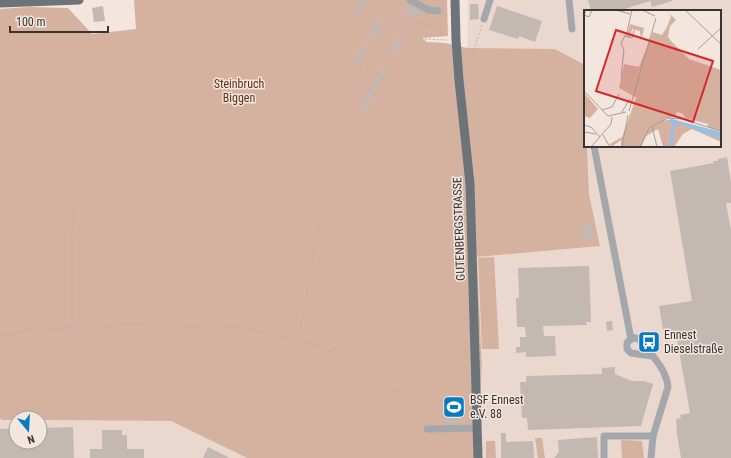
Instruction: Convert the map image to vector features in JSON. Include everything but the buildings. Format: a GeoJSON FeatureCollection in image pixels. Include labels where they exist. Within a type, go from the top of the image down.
{"type":"FeatureCollection","features":[{"type":"Feature","properties":{"kind":"main road"},"geometry":{"type":"LineString","coordinates":[[0,3],[79,0]]}},
{"type":"Feature","properties":{"kind":"main road","name":"GUTENBERGSTRASSE"},"geometry":{"type":"LineString","coordinates":[[455,0],[456,40],[470,184],[478,458]]}},
{"type":"Feature","properties":{"kind":"street"},"geometry":{"type":"LineString","coordinates":[[410,0],[428,10],[438,11]]}},
{"type":"Feature","properties":{"kind":"street"},"geometry":{"type":"LineString","coordinates":[[484,19],[490,0]]}},
{"type":"Feature","properties":{"kind":"street"},"geometry":{"type":"LineString","coordinates":[[569,0],[572,29]]}},
{"type":"Feature","properties":{"kind":"street"},"geometry":{"type":"LineString","coordinates":[[594,147],[631,339],[627,346],[631,353],[652,356]]}},
{"type":"Feature","properties":{"kind":"street"},"geometry":{"type":"LineString","coordinates":[[631,339],[638,338],[641,340],[663,369],[667,380],[668,387],[653,436],[651,458]]}},
{"type":"Feature","properties":{"kind":"street"},"geometry":{"type":"LineString","coordinates":[[427,429],[477,428]]}},
{"type":"Feature","properties":{"kind":"street"},"geometry":{"type":"LineString","coordinates":[[604,458],[604,436],[653,436]]}},
{"type":"Feature","properties":{"kind":"path"},"geometry":{"type":"LineString","coordinates":[[334,129],[356,94],[358,85],[393,26],[396,13],[404,0]]}},
{"type":"Feature","properties":{"kind":"path"},"geometry":{"type":"LineString","coordinates":[[370,8],[393,21],[438,25]]}},
{"type":"Feature","properties":{"kind":"path"},"geometry":{"type":"LineString","coordinates":[[467,68],[484,19]]}},
{"type":"Feature","properties":{"kind":"path"},"geometry":{"type":"LineString","coordinates":[[299,339],[321,211],[422,39],[456,40]]}},
{"type":"Feature","properties":{"kind":"path"},"geometry":{"type":"LineString","coordinates":[[327,105],[343,115]]}},
{"type":"Feature","properties":{"kind":"path"},"geometry":{"type":"LineString","coordinates":[[0,203],[73,203],[72,328]]}},
{"type":"Feature","properties":{"kind":"path"},"geometry":{"type":"LineString","coordinates":[[0,335],[34,330],[126,324],[225,326],[299,339],[371,368],[396,391],[410,412],[427,429]]}},
{"type":"Feature","properties":{"kind":"shaded area"},"geometry":{"type":"Polygon","coordinates":[[[468,0],[731,0],[731,458],[477,458],[477,428],[482,368],[477,257],[600,246],[589,194],[587,147],[721,147],[721,10],[584,10],[584,85],[583,64],[467,48],[468,0]]]}},
{"type":"Feature","properties":{"kind":"shaded area"},"geometry":{"type":"Polygon","coordinates":[[[0,418],[2,420],[8,420],[8,450],[48,450],[48,420],[171,421],[247,458],[0,458],[0,418]]]}},
{"type":"Feature","properties":{"kind":"green space","name":"Steinbruch Biggen"},"geometry":{"type":"Polygon","coordinates":[[[134,0],[447,0],[448,36],[422,38],[427,42],[446,43],[467,48],[555,49],[583,64],[584,147],[587,147],[589,194],[600,246],[477,257],[482,368],[477,428],[477,458],[247,458],[171,421],[48,420],[48,410],[8,410],[8,420],[2,420],[0,418],[0,9],[29,7],[68,8],[92,34],[136,29],[134,0]]]}},
{"type":"Feature","properties":{"kind":"green space"},"geometry":{"type":"Polygon","coordinates":[[[494,257],[499,349],[482,349],[478,258],[494,257]]]}},
{"type":"Feature","properties":{"kind":"green space"},"geometry":{"type":"Polygon","coordinates":[[[535,438],[542,438],[545,458],[538,458],[535,438]]]}},
{"type":"Feature","properties":{"kind":"green space"},"geometry":{"type":"Polygon","coordinates":[[[621,440],[642,441],[644,458],[622,458],[621,440]]]}},
{"type":"Feature","properties":{"kind":"green space"},"geometry":{"type":"Polygon","coordinates":[[[486,441],[495,441],[496,458],[486,458],[486,441]]]}},
{"type":"Feature","properties":{"kind":"place","name":"Ennest Dieselstraße"},"geometry":{"type":"Point","coordinates":[649,342]}},
{"type":"Feature","properties":{"kind":"place","name":"BSF Ennest e.V. 88"},"geometry":{"type":"Point","coordinates":[454,407]}}]}
